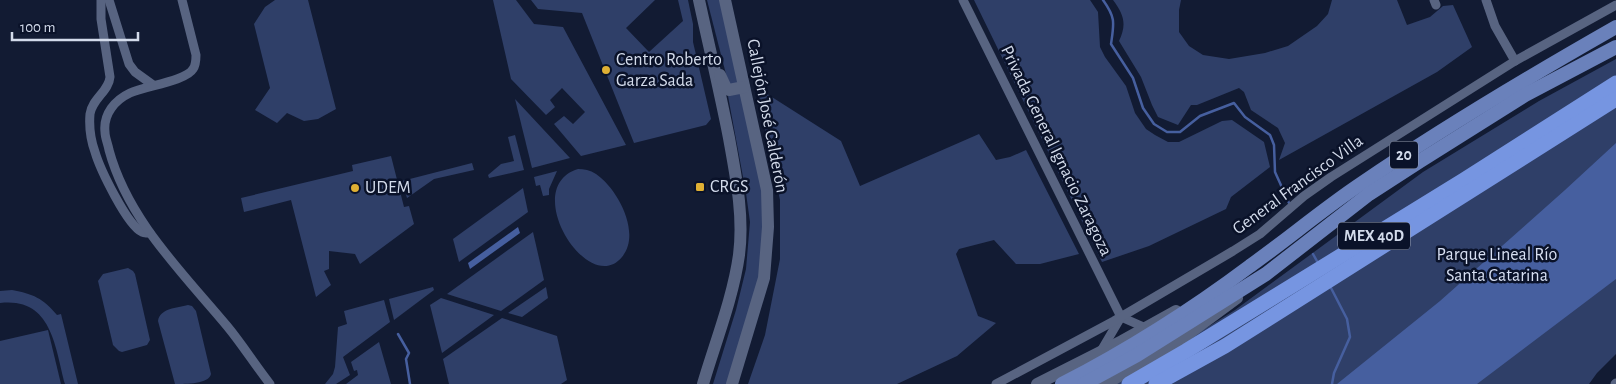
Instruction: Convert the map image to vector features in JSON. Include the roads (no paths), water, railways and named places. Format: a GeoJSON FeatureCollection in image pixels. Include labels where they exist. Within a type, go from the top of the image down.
{"type":"FeatureCollection","features":[{"type":"Feature","properties":{"kind":"highway","name":"MEX 40D"},"geometry":{"type":"LineString","coordinates":[[1129,384],[1464,180],[1616,83]]}},
{"type":"Feature","properties":{"kind":"highway","name":"MEX 40D"},"geometry":{"type":"LineString","coordinates":[[1156,384],[1225,346],[1616,98]]}},
{"type":"Feature","properties":{"kind":"main road"},"geometry":{"type":"LineString","coordinates":[[699,0],[738,189],[740,228],[739,255],[736,268],[703,384]]}},
{"type":"Feature","properties":{"kind":"main road","name":"Callejón José Calderón"},"geometry":{"type":"LineString","coordinates":[[725,0],[767,190],[768,227],[764,278],[732,384]]}},
{"type":"Feature","properties":{"kind":"main road","name":"20"},"geometry":{"type":"LineString","coordinates":[[1084,384],[1137,355],[1204,306],[1360,184],[1518,84],[1616,27]]}},
{"type":"Feature","properties":{"kind":"main road","name":"20"},"geometry":{"type":"LineString","coordinates":[[1103,384],[1172,346],[1228,306],[1266,274],[1370,194],[1420,161],[1525,95],[1616,47]]}},
{"type":"Feature","properties":{"kind":"main road"},"geometry":{"type":"LineString","coordinates":[[712,57],[726,88],[731,90],[744,87]]}},
{"type":"Feature","properties":{"kind":"main road","name":"20"},"geometry":{"type":"LineString","coordinates":[[1062,384],[1266,274]]}},
{"type":"Feature","properties":{"kind":"main road","name":"20"},"geometry":{"type":"LineString","coordinates":[[1036,384],[1174,312],[1204,306]]}},
{"type":"Feature","properties":{"kind":"main road"},"geometry":{"type":"LineString","coordinates":[[1087,359],[1103,384]]}},
{"type":"Feature","properties":{"kind":"street"},"geometry":{"type":"LineString","coordinates":[[101,0],[101,19],[110,77],[109,83],[99,95],[90,112],[91,136],[102,171],[125,213],[142,232],[150,233]]}},
{"type":"Feature","properties":{"kind":"street"},"geometry":{"type":"LineString","coordinates":[[109,0],[129,64],[134,72],[153,85]]}},
{"type":"Feature","properties":{"kind":"street"},"geometry":{"type":"LineString","coordinates":[[182,0],[196,54],[194,69],[182,77],[130,93],[117,101],[111,108],[104,132],[114,168],[127,196],[150,233],[238,339],[270,384]]}},
{"type":"Feature","properties":{"kind":"street","name":"Privada General Ignacio Zaragoza"},"geometry":{"type":"LineString","coordinates":[[963,0],[1121,317]]}},
{"type":"Feature","properties":{"kind":"street"},"geometry":{"type":"LineString","coordinates":[[1486,0],[1495,26],[1515,61]]}},
{"type":"Feature","properties":{"kind":"street","name":"General Francisco Villa"},"geometry":{"type":"LineString","coordinates":[[996,384],[1121,317],[1234,251],[1260,234],[1304,196],[1331,177],[1515,61],[1616,5]]}},
{"type":"Feature","properties":{"kind":"street"},"geometry":{"type":"LineString","coordinates":[[1101,351],[1121,317],[1146,328]]}},
{"type":"Feature","properties":{"kind":"waterway"},"geometry":{"type":"LineString","coordinates":[[1103,0],[1113,21],[1111,44],[1133,78],[1143,108],[1154,124],[1167,132],[1180,132],[1200,116],[1234,103],[1245,117],[1270,135],[1274,145],[1275,172],[1289,203]]}},
{"type":"Feature","properties":{"kind":"waterway"},"geometry":{"type":"LineString","coordinates":[[1313,254],[1318,263]]}},
{"type":"Feature","properties":{"kind":"waterway"},"geometry":{"type":"LineString","coordinates":[[1330,286],[1347,319],[1350,337],[1334,373],[1332,384]]}},
{"type":"Feature","properties":{"kind":"waterway"},"geometry":{"type":"LineString","coordinates":[[398,334],[409,353],[406,359],[410,384]]}},
{"type":"Feature","properties":{"kind":"place","name":"Centro Roberto Garza Sada"},"geometry":{"type":"Point","coordinates":[606,70]}},
{"type":"Feature","properties":{"kind":"place","name":"CRGS"},"geometry":{"type":"Point","coordinates":[700,187]}},
{"type":"Feature","properties":{"kind":"place","name":"UDEM"},"geometry":{"type":"Point","coordinates":[355,188]}},
{"type":"Feature","properties":{"kind":"park label","name":"Parque Lineal Río Santa Catarina"},"geometry":{"type":"Point","coordinates":[1497,265]}}]}
